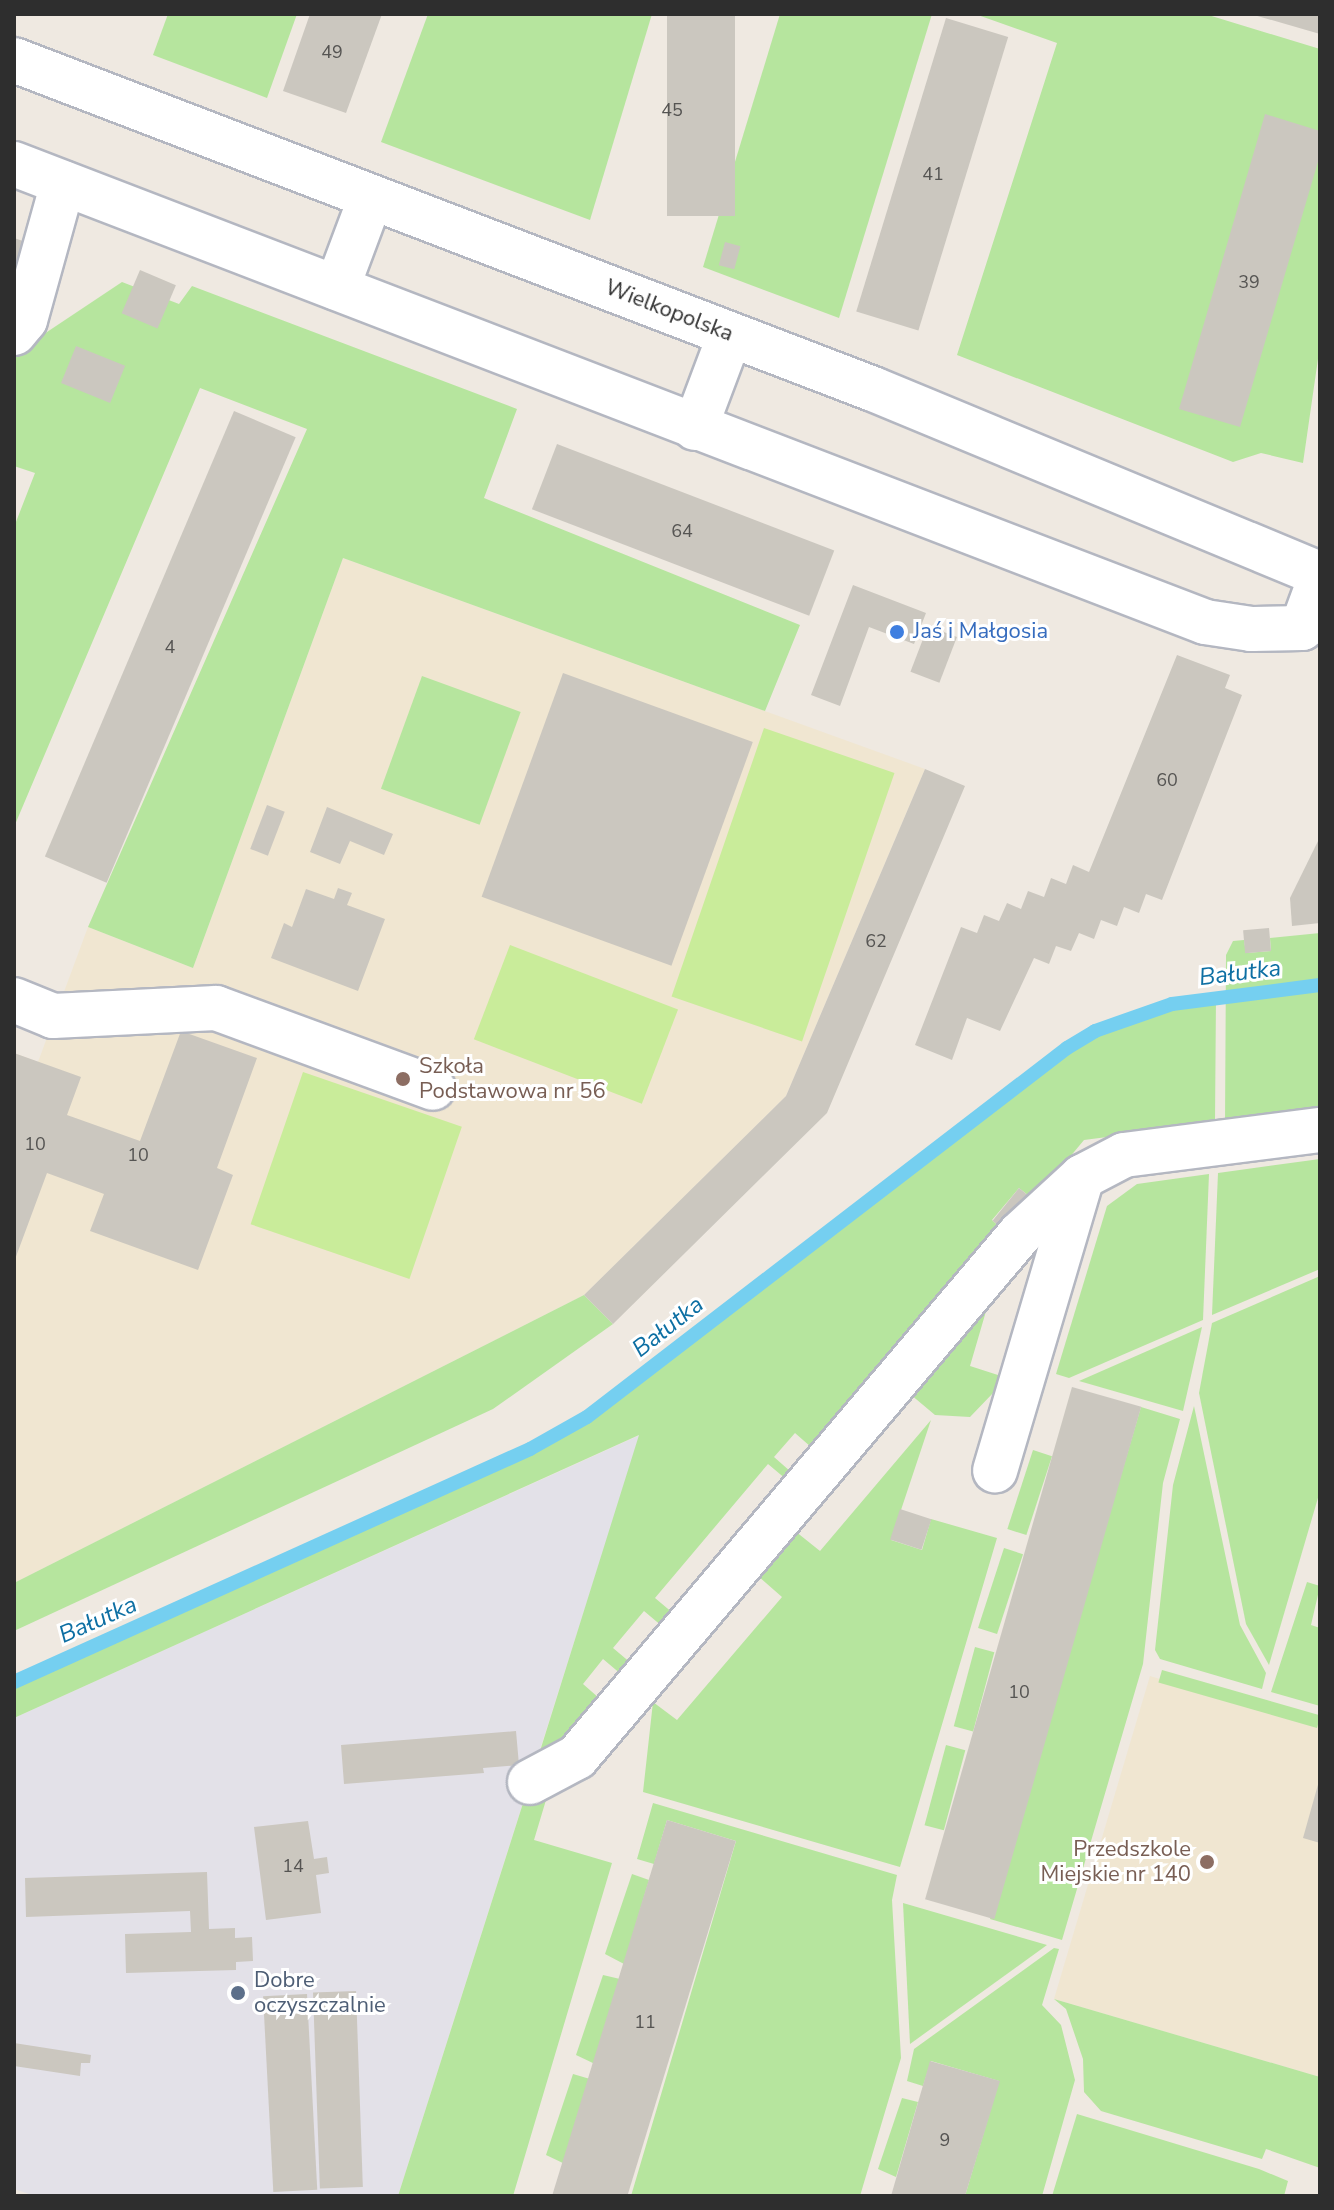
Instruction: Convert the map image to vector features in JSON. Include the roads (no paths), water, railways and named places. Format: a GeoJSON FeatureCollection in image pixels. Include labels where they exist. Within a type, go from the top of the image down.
{"type":"FeatureCollection","features":[{"type":"Feature","properties":{"kind":"street","name":"Wielkopolska"},"geometry":{"type":"LineString","coordinates":[[14,60],[1106,482],[1320,577]]}},
{"type":"Feature","properties":{"kind":"street"},"geometry":{"type":"LineString","coordinates":[[14,164],[1205,622],[1251,629],[1302,628],[1320,577]]}},
{"type":"Feature","properties":{"kind":"street"},"geometry":{"type":"LineString","coordinates":[[14,333],[25,320],[63,183]]}},
{"type":"Feature","properties":{"kind":"street"},"geometry":{"type":"LineString","coordinates":[[337,288],[371,197]]}},
{"type":"Feature","properties":{"kind":"street"},"geometry":{"type":"LineString","coordinates":[[695,428],[730,335]]}},
{"type":"Feature","properties":{"kind":"street"},"geometry":{"type":"LineString","coordinates":[[14,1000],[53,1016],[216,1008],[433,1088]]}},
{"type":"Feature","properties":{"kind":"street"},"geometry":{"type":"LineString","coordinates":[[530,1782],[577,1757],[1020,1234],[1082,1177],[1124,1155],[1320,1130]]}},
{"type":"Feature","properties":{"kind":"street"},"geometry":{"type":"LineString","coordinates":[[995,1470],[1082,1177]]}},
{"type":"Feature","properties":{"kind":"waterway","name":"Bałutka"},"geometry":{"type":"LineString","coordinates":[[14,1682],[530,1449],[587,1417],[1067,1048],[1095,1031],[1172,1004],[1320,985]]}},
{"type":"Feature","properties":{"kind":"place","name":"Jaś i Małgosia"},"geometry":{"type":"Point","coordinates":[897,632]}},
{"type":"Feature","properties":{"kind":"place","name":"Szkoła Podstawowa nr 56"},"geometry":{"type":"Point","coordinates":[403,1079]}},
{"type":"Feature","properties":{"kind":"place","name":"Przedszkole Miejskie nr 140"},"geometry":{"type":"Point","coordinates":[1207,1862]}},
{"type":"Feature","properties":{"kind":"place","name":"Dobre oczyszczalnie"},"geometry":{"type":"Point","coordinates":[238,1993]}}]}
